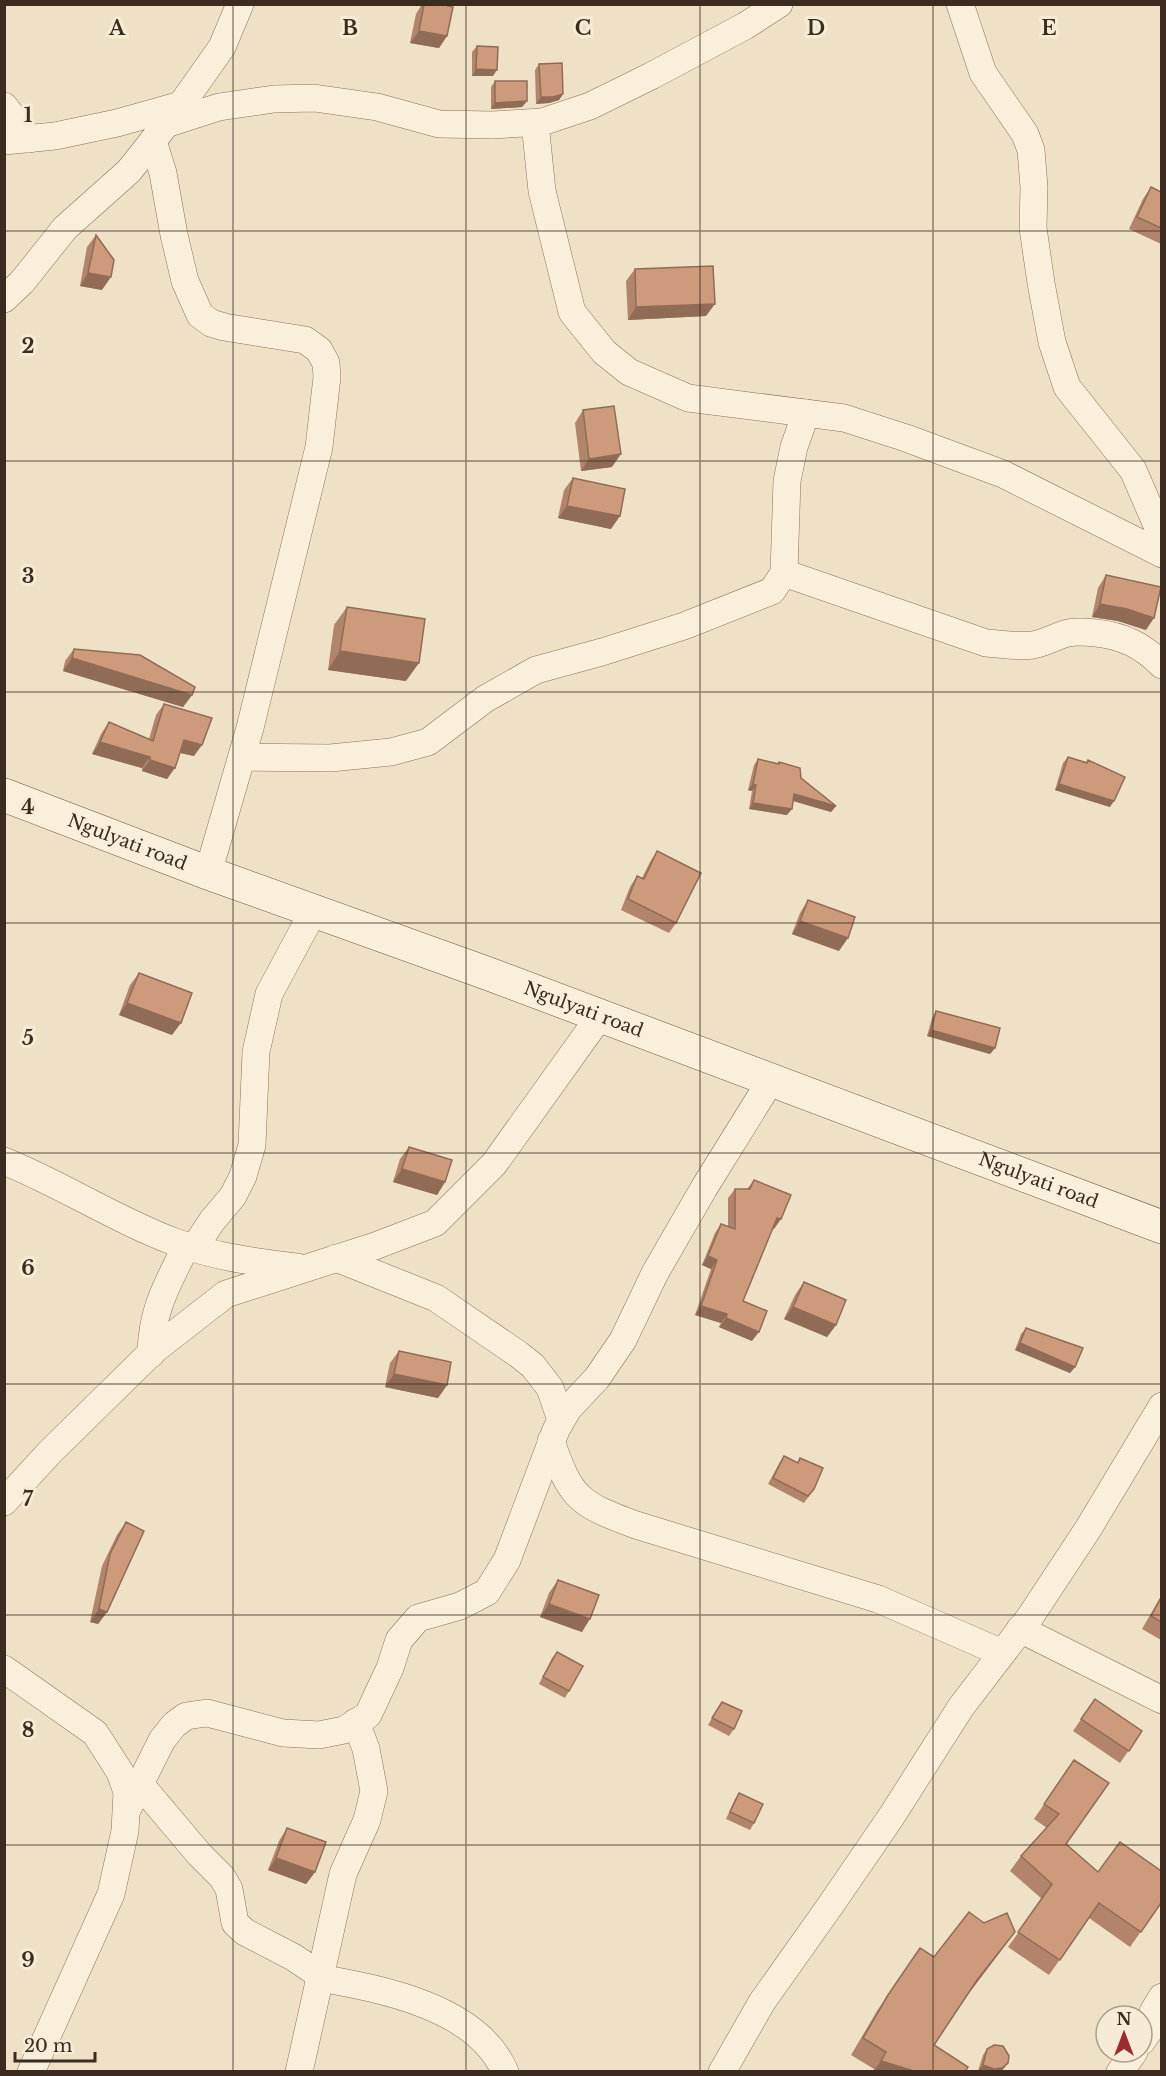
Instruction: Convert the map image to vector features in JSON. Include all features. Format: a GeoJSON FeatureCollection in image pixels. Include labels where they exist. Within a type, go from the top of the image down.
{"type":"FeatureCollection","features":[{"type":"Feature","properties":{"kind":"main road","name":"Ngulyati road"},"geometry":{"type":"LineString","coordinates":[[4,795],[1161,1227]]}},
{"type":"Feature","properties":{"kind":"street"},"geometry":{"type":"LineString","coordinates":[[4,299],[22,282],[65,228],[129,171],[222,47],[240,4]]}},
{"type":"Feature","properties":{"kind":"street"},"geometry":{"type":"LineString","coordinates":[[4,106],[16,140],[54,136],[117,123],[166,123],[219,107],[274,99],[314,98],[377,108],[439,124],[535,123],[590,106],[745,26],[779,4]]}},
{"type":"Feature","properties":{"kind":"street"},"geometry":{"type":"LineString","coordinates":[[960,4],[983,72],[1025,134],[1031,150],[1034,188],[1033,228],[1041,283],[1052,342],[1067,387],[1156,498],[1161,537]]}},
{"type":"Feature","properties":{"kind":"street"},"geometry":{"type":"LineString","coordinates":[[166,123],[163,173],[185,281],[200,315],[211,323],[224,327],[305,340],[319,350],[326,363],[327,377],[319,447],[242,757],[208,873]]}},
{"type":"Feature","properties":{"kind":"street"},"geometry":{"type":"LineString","coordinates":[[535,123],[543,191],[572,312],[604,352],[629,372],[688,398],[844,418],[974,462],[1003,474],[1161,554]]}},
{"type":"Feature","properties":{"kind":"street"},"geometry":{"type":"LineString","coordinates":[[242,757],[330,758],[391,752],[428,742],[485,699],[536,670],[684,626],[772,591],[784,573],[787,481],[794,447],[806,413]]}},
{"type":"Feature","properties":{"kind":"street"},"geometry":{"type":"LineString","coordinates":[[784,573],[986,643],[1019,646],[1036,644],[1070,633],[1115,635],[1130,640],[1149,652],[1161,665]]}},
{"type":"Feature","properties":{"kind":"street"},"geometry":{"type":"LineString","coordinates":[[151,1354],[152,1328],[160,1299],[190,1247],[232,1196],[243,1176],[252,1145],[256,1052],[269,994],[313,912]]}},
{"type":"Feature","properties":{"kind":"street"},"geometry":{"type":"LineString","coordinates":[[4,1502],[50,1452],[151,1354],[226,1294],[435,1223],[494,1164],[600,1016]]}},
{"type":"Feature","properties":{"kind":"street"},"geometry":{"type":"LineString","coordinates":[[127,1810],[162,1740],[174,1725],[186,1716],[207,1713],[283,1733],[319,1735],[344,1730],[368,1715],[390,1668],[399,1640],[418,1618],[460,1606],[487,1592],[507,1560],[556,1431],[568,1409],[597,1378],[623,1340],[655,1273],[771,1080]]}},
{"type":"Feature","properties":{"kind":"street"},"geometry":{"type":"LineString","coordinates":[[4,1161],[39,1175],[111,1214],[190,1247],[234,1259],[306,1268]]}},
{"type":"Feature","properties":{"kind":"street"},"geometry":{"type":"LineString","coordinates":[[336,1258],[436,1298],[533,1366],[550,1388],[562,1473],[578,1497],[600,1511],[658,1532],[878,1599],[1002,1653]]}},
{"type":"Feature","properties":{"kind":"street"},"geometry":{"type":"LineString","coordinates":[[722,2072],[762,2001],[877,1836],[961,1707],[1020,1629],[1088,1529],[1161,1406]]}},
{"type":"Feature","properties":{"kind":"street"},"geometry":{"type":"LineString","coordinates":[[1020,1629],[1161,1700]]}},
{"type":"Feature","properties":{"kind":"street"},"geometry":{"type":"LineString","coordinates":[[4,1669],[95,1734],[120,1772],[128,1792],[125,1831],[111,1894],[31,2072]]}},
{"type":"Feature","properties":{"kind":"street"},"geometry":{"type":"LineString","coordinates":[[299,2072],[343,1874],[367,1820],[374,1791],[370,1766],[356,1722]]}},
{"type":"Feature","properties":{"kind":"street"},"geometry":{"type":"LineString","coordinates":[[140,1784],[199,1854],[222,1877],[230,1889],[235,1923],[245,1932],[293,1957],[320,1977],[410,1999],[453,2017],[479,2036],[502,2064],[505,2072]]}},
{"type":"Feature","properties":{"kind":"building"},"geometry":{"type":"Polygon","coordinates":[[[424,4],[453,7],[447,36],[419,31],[424,4]]]}},
{"type":"Feature","properties":{"kind":"building"},"geometry":{"type":"Polygon","coordinates":[[[477,46],[498,47],[497,70],[476,69],[477,46]]]}},
{"type":"Feature","properties":{"kind":"building"},"geometry":{"type":"Polygon","coordinates":[[[562,63],[563,94],[541,97],[539,64],[562,63]]]}},
{"type":"Feature","properties":{"kind":"building"},"geometry":{"type":"Polygon","coordinates":[[[495,81],[527,81],[527,101],[495,103],[495,81]]]}},
{"type":"Feature","properties":{"kind":"building"},"geometry":{"type":"Polygon","coordinates":[[[1151,187],[1161,192],[1161,228],[1137,217],[1151,187]]]}},
{"type":"Feature","properties":{"kind":"building"},"geometry":{"type":"Polygon","coordinates":[[[96,235],[114,260],[111,277],[88,273],[96,235]]]}},
{"type":"Feature","properties":{"kind":"building"},"geometry":{"type":"Polygon","coordinates":[[[713,266],[715,304],[636,307],[635,269],[713,266]]]}},
{"type":"Feature","properties":{"kind":"building"},"geometry":{"type":"Polygon","coordinates":[[[614,406],[621,454],[589,459],[583,410],[614,406]]]}},
{"type":"Feature","properties":{"kind":"building"},"geometry":{"type":"Polygon","coordinates":[[[573,478],[625,489],[620,516],[567,506],[573,478]]]}},
{"type":"Feature","properties":{"kind":"building"},"geometry":{"type":"Polygon","coordinates":[[[1106,575],[1161,587],[1154,618],[1127,609],[1100,604],[1106,575]]]}},
{"type":"Feature","properties":{"kind":"building"},"geometry":{"type":"Polygon","coordinates":[[[347,607],[425,619],[419,663],[340,651],[347,607]]]}},
{"type":"Feature","properties":{"kind":"building"},"geometry":{"type":"Polygon","coordinates":[[[74,649],[140,655],[195,687],[192,695],[72,658],[74,649]]]}},
{"type":"Feature","properties":{"kind":"building"},"geometry":{"type":"Polygon","coordinates":[[[164,704],[212,718],[202,745],[184,740],[175,768],[150,760],[150,757],[100,742],[109,722],[153,741],[164,704]]]}},
{"type":"Feature","properties":{"kind":"building"},"geometry":{"type":"Polygon","coordinates":[[[1068,757],[1087,763],[1088,760],[1125,777],[1114,801],[1059,784],[1068,757]]]}},
{"type":"Feature","properties":{"kind":"building"},"geometry":{"type":"Polygon","coordinates":[[[758,759],[800,768],[801,778],[836,806],[794,794],[792,809],[753,803],[756,785],[753,784],[758,759]]]}},
{"type":"Feature","properties":{"kind":"building"},"geometry":{"type":"Polygon","coordinates":[[[657,851],[701,873],[676,923],[628,899],[637,876],[644,879],[657,851]]]}},
{"type":"Feature","properties":{"kind":"building"},"geometry":{"type":"Polygon","coordinates":[[[808,900],[855,917],[848,938],[800,921],[808,900]]]}},
{"type":"Feature","properties":{"kind":"building"},"geometry":{"type":"Polygon","coordinates":[[[139,973],[192,993],[181,1023],[127,1003],[139,973]]]}},
{"type":"Feature","properties":{"kind":"building"},"geometry":{"type":"Polygon","coordinates":[[[936,1011],[1000,1028],[995,1048],[931,1030],[936,1011]]]}},
{"type":"Feature","properties":{"kind":"building"},"geometry":{"type":"Polygon","coordinates":[[[409,1147],[452,1160],[445,1182],[402,1169],[409,1147]]]}},
{"type":"Feature","properties":{"kind":"building"},"geometry":{"type":"Polygon","coordinates":[[[754,1180],[791,1195],[781,1219],[777,1218],[743,1301],[767,1311],[759,1332],[726,1318],[727,1314],[701,1306],[717,1260],[708,1256],[721,1224],[735,1229],[735,1189],[750,1189],[754,1180]]]}},
{"type":"Feature","properties":{"kind":"building"},"geometry":{"type":"Polygon","coordinates":[[[804,1282],[846,1300],[836,1325],[793,1307],[804,1282]]]}},
{"type":"Feature","properties":{"kind":"building"},"geometry":{"type":"Polygon","coordinates":[[[1026,1328],[1083,1348],[1075,1367],[1020,1343],[1026,1328]]]}},
{"type":"Feature","properties":{"kind":"building"},"geometry":{"type":"Polygon","coordinates":[[[399,1351],[451,1362],[447,1385],[394,1374],[399,1351]]]}},
{"type":"Feature","properties":{"kind":"building"},"geometry":{"type":"Polygon","coordinates":[[[784,1456],[798,1463],[800,1458],[823,1468],[814,1489],[808,1496],[773,1478],[784,1456]]]}},
{"type":"Feature","properties":{"kind":"building"},"geometry":{"type":"Polygon","coordinates":[[[126,1522],[144,1531],[107,1612],[99,1609],[110,1554],[126,1522]]]}},
{"type":"Feature","properties":{"kind":"building"},"geometry":{"type":"Polygon","coordinates":[[[558,1580],[599,1595],[590,1619],[549,1604],[558,1580]]]}},
{"type":"Feature","properties":{"kind":"building"},"geometry":{"type":"Polygon","coordinates":[[[1161,1598],[1161,1622],[1151,1616],[1161,1598]]]}},
{"type":"Feature","properties":{"kind":"building"},"geometry":{"type":"Polygon","coordinates":[[[557,1652],[583,1666],[569,1691],[543,1677],[557,1652]]]}},
{"type":"Feature","properties":{"kind":"building"},"geometry":{"type":"Polygon","coordinates":[[[1095,1699],[1142,1731],[1129,1751],[1081,1719],[1095,1699]]]}},
{"type":"Feature","properties":{"kind":"building"},"geometry":{"type":"Polygon","coordinates":[[[722,1702],[742,1711],[734,1729],[712,1718],[722,1702]]]}},
{"type":"Feature","properties":{"kind":"building"},"geometry":{"type":"Polygon","coordinates":[[[1074,1760],[1109,1783],[1066,1844],[1098,1872],[1120,1842],[1161,1871],[1161,1903],[1141,1932],[1099,1903],[1060,1960],[1018,1932],[1052,1884],[1021,1856],[1059,1814],[1044,1804],[1074,1760]]]}},
{"type":"Feature","properties":{"kind":"building"},"geometry":{"type":"Polygon","coordinates":[[[739,1793],[763,1804],[754,1823],[730,1812],[739,1793]]]}},
{"type":"Feature","properties":{"kind":"building"},"geometry":{"type":"Polygon","coordinates":[[[287,1828],[326,1842],[315,1872],[276,1858],[287,1828]]]}},
{"type":"Feature","properties":{"kind":"building"},"geometry":{"type":"Polygon","coordinates":[[[969,1912],[984,1923],[1007,1913],[1015,1932],[977,1980],[934,2045],[968,2067],[965,2072],[917,2072],[881,2061],[886,2052],[863,2038],[888,1995],[920,1948],[934,1957],[969,1912]]]}},
{"type":"Feature","properties":{"kind":"building"},"geometry":{"type":"Polygon","coordinates":[[[994,2045],[1003,2046],[1009,2056],[1008,2063],[1002,2068],[994,2069],[983,2065],[987,2049],[994,2045]]]}}]}
